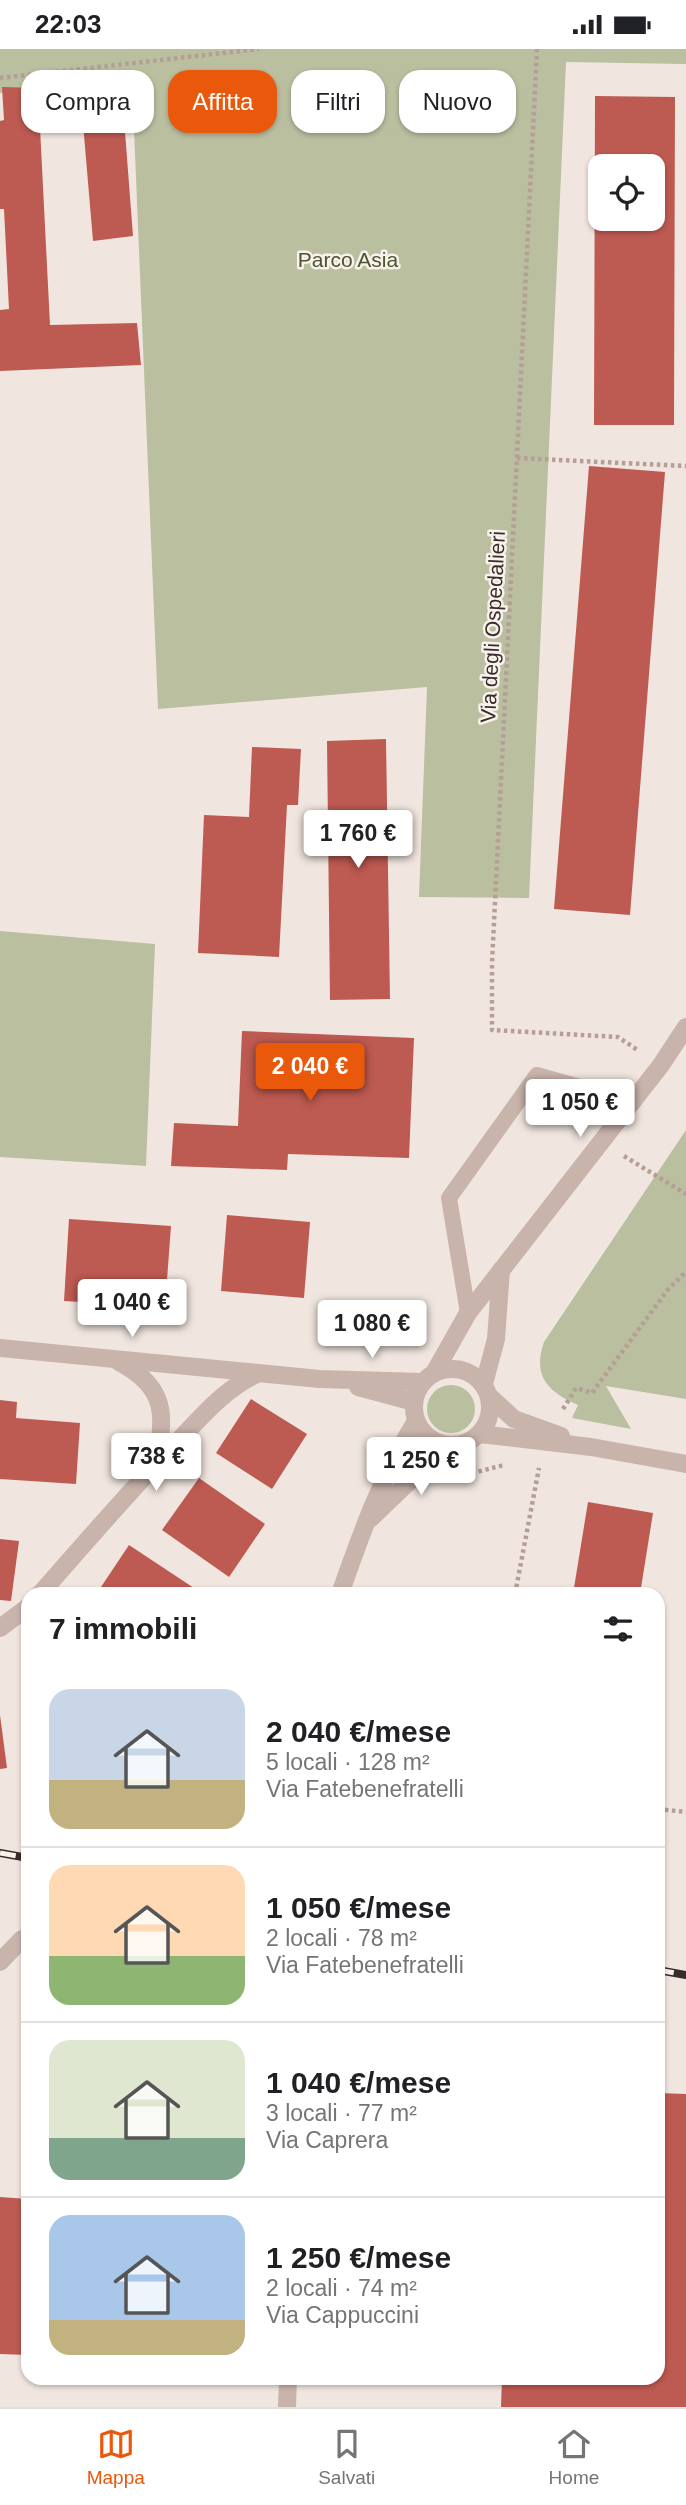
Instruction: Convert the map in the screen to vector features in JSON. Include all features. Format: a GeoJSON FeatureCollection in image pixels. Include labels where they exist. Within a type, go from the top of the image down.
{"type":"FeatureCollection","features":[{"type":"Feature","properties":{"kind":"street"},"geometry":{"type":"LineString","coordinates":[[457,1446],[432,1441],[416,1421],[414,1402],[468,1313],[662,1065],[686,1027]]}},
{"type":"Feature","properties":{"kind":"street"},"geometry":{"type":"LineString","coordinates":[[480,1434],[491,1410],[487,1391],[496,1339],[501,1270]]}},
{"type":"Feature","properties":{"kind":"street"},"geometry":{"type":"LineString","coordinates":[[0,1348],[109,1356],[320,1379],[428,1378],[456,1369],[466,1371],[514,1419],[547,1436]]}},
{"type":"Feature","properties":{"kind":"street"},"geometry":{"type":"LineString","coordinates":[[109,1356],[141,1373],[157,1393],[163,1428],[155,1464]]}},
{"type":"Feature","properties":{"kind":"street"},"geometry":{"type":"LineString","coordinates":[[46,1587],[155,1464],[239,1382],[260,1373]]}},
{"type":"Feature","properties":{"kind":"street"},"geometry":{"type":"LineString","coordinates":[[320,1379],[414,1402]]}},
{"type":"Feature","properties":{"kind":"street"},"geometry":{"type":"LineString","coordinates":[[342,1587],[365,1524],[397,1452],[416,1421]]}},
{"type":"Feature","properties":{"kind":"street"},"geometry":{"type":"LineString","coordinates":[[365,1524],[419,1472],[480,1434],[547,1436],[686,1464]]}},
{"type":"Feature","properties":{"kind":"street"},"geometry":{"type":"LineString","coordinates":[[0,1628],[21,1612]]}},
{"type":"Feature","properties":{"kind":"street"},"geometry":{"type":"LineString","coordinates":[[0,1962],[21,1940]]}},
{"type":"Feature","properties":{"kind":"street"},"geometry":{"type":"LineString","coordinates":[[287,2407],[288,2385]]}},
{"type":"Feature","properties":{"kind":"lane"},"geometry":{"type":"LineString","coordinates":[[468,1313],[449,1198],[537,1075],[633,1102]]}},
{"type":"Feature","properties":{"kind":"path"},"geometry":{"type":"LineString","coordinates":[[0,78],[259,49]]}},
{"type":"Feature","properties":{"kind":"path","name":"Via degli Ospedalieri"},"geometry":{"type":"LineString","coordinates":[[537,49],[492,964],[492,1030],[618,1037],[662,1065]]}},
{"type":"Feature","properties":{"kind":"path"},"geometry":{"type":"LineString","coordinates":[[517,458],[686,466]]}},
{"type":"Feature","properties":{"kind":"path"},"geometry":{"type":"LineString","coordinates":[[602,1142],[686,1194]]}},
{"type":"Feature","properties":{"kind":"path"},"geometry":{"type":"LineString","coordinates":[[516,1587],[547,1436],[576,1388],[592,1393],[669,1288],[686,1272]]}},
{"type":"Feature","properties":{"kind":"path"},"geometry":{"type":"LineString","coordinates":[[460,1477],[516,1465]]}},
{"type":"Feature","properties":{"kind":"path"},"geometry":{"type":"LineString","coordinates":[[528,1465],[540,1465]]}},
{"type":"Feature","properties":{"kind":"path"},"geometry":{"type":"LineString","coordinates":[[665,1810],[686,1812]]}},
{"type":"Feature","properties":{"kind":"green space","name":"Parco Asia"},"geometry":{"type":"Polygon","coordinates":[[[0,49],[686,49],[686,64],[566,62],[529,898],[419,897],[427,687],[158,709],[134,133],[154,133],[154,70],[21,70],[21,91],[0,93],[0,49]]]}},
{"type":"Feature","properties":{"kind":"green space"},"geometry":{"type":"Polygon","coordinates":[[[0,931],[155,944],[146,1166],[0,1157],[0,931]]]}},
{"type":"Feature","properties":{"kind":"green space"},"geometry":{"type":"Polygon","coordinates":[[[686,1130],[686,1399],[606,1386],[631,1429],[572,1418],[578,1405],[551,1388],[542,1373],[540,1364],[544,1342],[686,1130]]]}},
{"type":"Feature","properties":{"kind":"green space"},"geometry":{"type":"Polygon","coordinates":[[[451,1385],[468,1392],[475,1409],[468,1426],[451,1433],[434,1426],[427,1409],[434,1392],[451,1385]]]}},
{"type":"Feature","properties":{"kind":"building"},"geometry":{"type":"Polygon","coordinates":[[[2,87],[21,88],[21,133],[40,133],[50,325],[137,323],[141,365],[0,371],[0,310],[9,309],[4,209],[0,209],[0,121],[4,120],[2,87]]]}},
{"type":"Feature","properties":{"kind":"building"},"geometry":{"type":"Polygon","coordinates":[[[595,96],[675,97],[674,425],[594,425],[595,231],[665,231],[665,154],[595,154],[595,96]]]}},
{"type":"Feature","properties":{"kind":"building"},"geometry":{"type":"Polygon","coordinates":[[[84,133],[125,133],[133,236],[93,241],[84,133]]]}},
{"type":"Feature","properties":{"kind":"building"},"geometry":{"type":"Polygon","coordinates":[[[589,466],[665,472],[630,915],[554,909],[589,466]]]}},
{"type":"Feature","properties":{"kind":"building"},"geometry":{"type":"Polygon","coordinates":[[[386,739],[390,999],[330,1000],[327,741],[386,739]]]}},
{"type":"Feature","properties":{"kind":"building"},"geometry":{"type":"Polygon","coordinates":[[[252,747],[301,749],[298,805],[287,805],[279,957],[198,953],[204,815],[249,817],[252,747]]]}},
{"type":"Feature","properties":{"kind":"building"},"geometry":{"type":"Polygon","coordinates":[[[242,1031],[414,1038],[409,1158],[288,1154],[287,1170],[171,1166],[174,1123],[238,1126],[242,1031]]]}},
{"type":"Feature","properties":{"kind":"building"},"geometry":{"type":"Polygon","coordinates":[[[227,1215],[310,1222],[304,1298],[221,1291],[227,1215]]]}},
{"type":"Feature","properties":{"kind":"building"},"geometry":{"type":"Polygon","coordinates":[[[69,1219],[171,1226],[165,1307],[64,1301],[69,1219]]]}},
{"type":"Feature","properties":{"kind":"building"},"geometry":{"type":"Polygon","coordinates":[[[251,1399],[307,1434],[272,1489],[216,1453],[251,1399]]]}},
{"type":"Feature","properties":{"kind":"building"},"geometry":{"type":"Polygon","coordinates":[[[0,1400],[17,1402],[16,1418],[80,1423],[76,1484],[0,1479],[0,1400]]]}},
{"type":"Feature","properties":{"kind":"building"},"geometry":{"type":"Polygon","coordinates":[[[199,1478],[265,1524],[229,1577],[162,1530],[199,1478]]]}},
{"type":"Feature","properties":{"kind":"building"},"geometry":{"type":"Polygon","coordinates":[[[588,1502],[653,1513],[641,1587],[574,1587],[588,1502]]]}},
{"type":"Feature","properties":{"kind":"building"},"geometry":{"type":"Polygon","coordinates":[[[0,1539],[19,1541],[11,1601],[0,1600],[0,1539]]]}},
{"type":"Feature","properties":{"kind":"building"},"geometry":{"type":"Polygon","coordinates":[[[129,1545],[192,1587],[101,1587],[129,1545]]]}},
{"type":"Feature","properties":{"kind":"building"},"geometry":{"type":"Polygon","coordinates":[[[0,1715],[7,1768],[0,1769],[0,1715]]]}},
{"type":"Feature","properties":{"kind":"building"},"geometry":{"type":"Polygon","coordinates":[[[665,2093],[686,2094],[686,2407],[501,2407],[502,2385],[665,2385],[665,2093]]]}},
{"type":"Feature","properties":{"kind":"building"},"geometry":{"type":"Polygon","coordinates":[[[0,2197],[21,2198],[21,2355],[0,2354],[0,2197]]]}},
{"type":"Feature","properties":{"kind":"railway"},"geometry":{"type":"LineString","coordinates":[[0,1853],[21,1857]]}},
{"type":"Feature","properties":{"kind":"railway"},"geometry":{"type":"LineString","coordinates":[[665,1971],[686,1975]]}}]}
